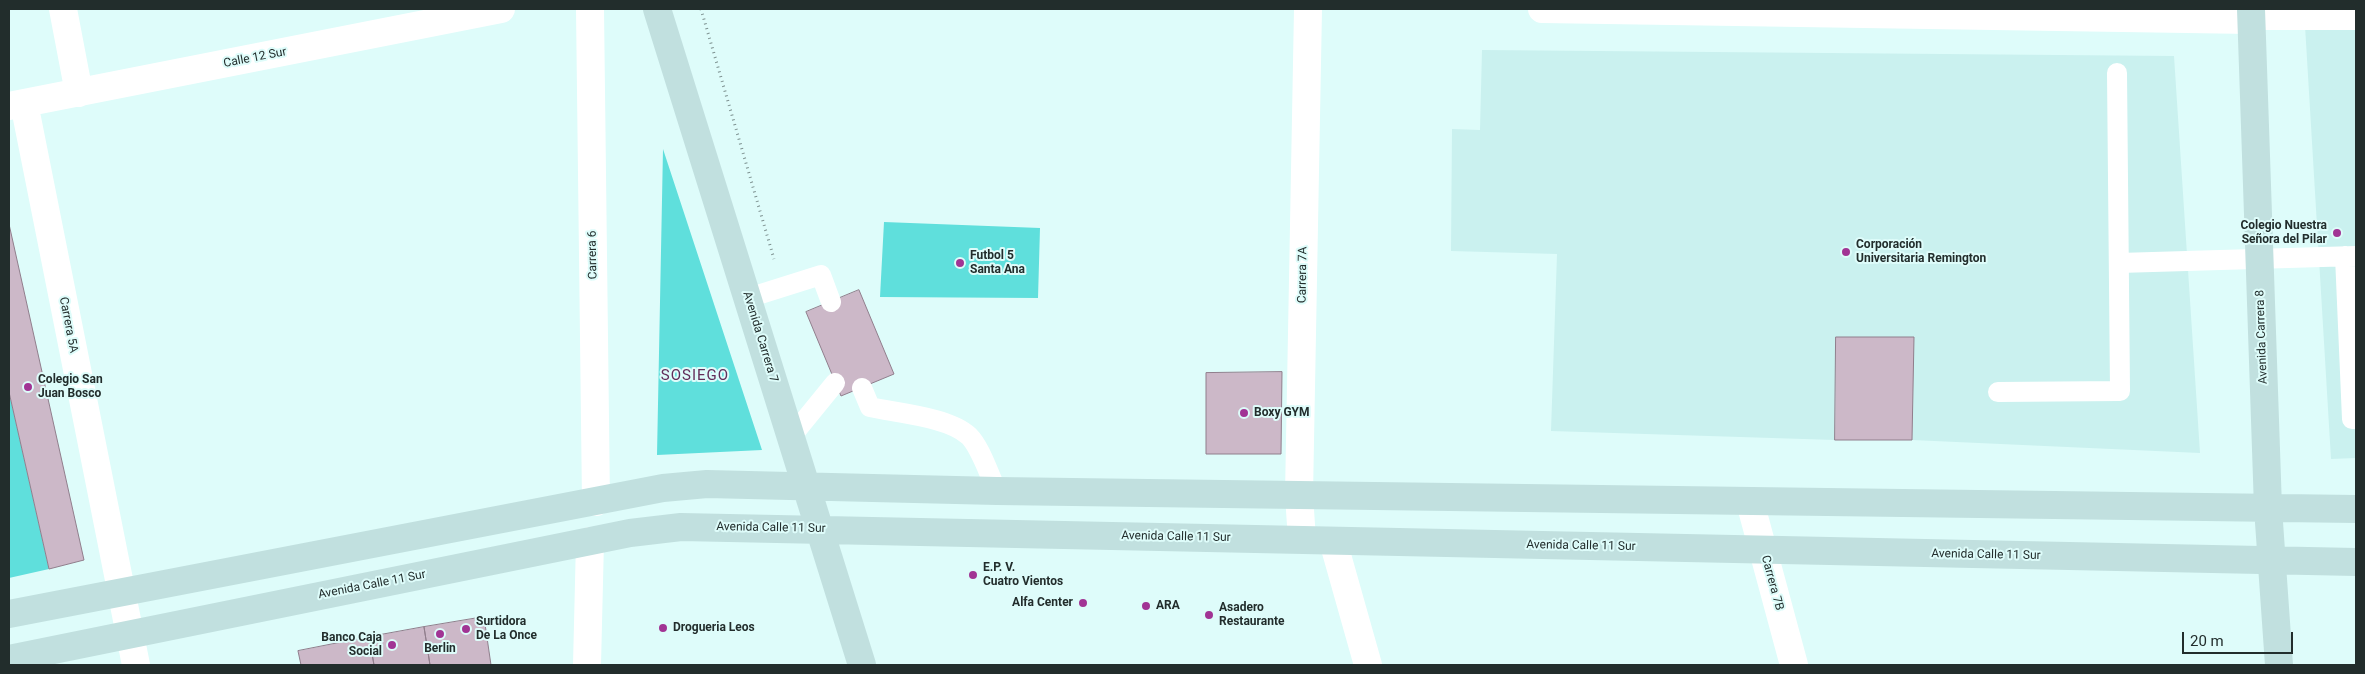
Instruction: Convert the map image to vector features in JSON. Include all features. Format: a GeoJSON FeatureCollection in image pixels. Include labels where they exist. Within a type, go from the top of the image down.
{"type":"FeatureCollection","features":[{"type":"Feature","properties":{"kind":"main road","name":"Avenida Carrera 7"},"geometry":{"type":"LineString","coordinates":[[658,9],[862,665]]}},
{"type":"Feature","properties":{"kind":"main road","name":"Avenida Carrera 8"},"geometry":{"type":"LineString","coordinates":[[2251,14],[2268,508],[2279,665]]}},
{"type":"Feature","properties":{"kind":"main road"},"geometry":{"type":"LineString","coordinates":[[9,614],[684,485],[1299,496],[2356,508]]}},
{"type":"Feature","properties":{"kind":"main road","name":"Avenida Calle 11 Sur"},"geometry":{"type":"LineString","coordinates":[[9,659],[590,541],[655,529],[681,527],[819,528],[1333,541],[2356,562]]}},
{"type":"Feature","properties":{"kind":"street"},"geometry":{"type":"LineString","coordinates":[[62,9],[79,92]]}},
{"type":"Feature","properties":{"kind":"street","name":"Calle 12 Sur"},"geometry":{"type":"LineString","coordinates":[[16,105],[501,9]]}},
{"type":"Feature","properties":{"kind":"street","name":"Carrera 6"},"geometry":{"type":"LineString","coordinates":[[590,9],[596,502]]}},
{"type":"Feature","properties":{"kind":"street","name":"Carrera 7A"},"geometry":{"type":"LineString","coordinates":[[1302,540],[1299,496],[1308,9]]}},
{"type":"Feature","properties":{"kind":"street"},"geometry":{"type":"LineString","coordinates":[[1542,9],[2251,14]]}},
{"type":"Feature","properties":{"kind":"street","name":"Carrera 5A"},"geometry":{"type":"LineString","coordinates":[[16,105],[136,665]]}},
{"type":"Feature","properties":{"kind":"street","name":"Carrera 7B"},"geometry":{"type":"LineString","coordinates":[[1750,502],[1794,665]]}},
{"type":"Feature","properties":{"kind":"street"},"geometry":{"type":"LineString","coordinates":[[587,665],[590,541]]}},
{"type":"Feature","properties":{"kind":"street"},"geometry":{"type":"LineString","coordinates":[[1333,541],[1368,665]]}},
{"type":"Feature","properties":{"kind":"lane"},"geometry":{"type":"LineString","coordinates":[[2251,14],[2356,20]]}},
{"type":"Feature","properties":{"kind":"lane"},"geometry":{"type":"LineString","coordinates":[[1998,392],[2120,391],[2117,73]]}},
{"type":"Feature","properties":{"kind":"lane"},"geometry":{"type":"LineString","coordinates":[[2119,263],[2350,256],[2352,419],[2356,419]]}},
{"type":"Feature","properties":{"kind":"lane"},"geometry":{"type":"LineString","coordinates":[[748,298],[821,275],[830,302]]}},
{"type":"Feature","properties":{"kind":"lane"},"geometry":{"type":"LineString","coordinates":[[791,437],[835,383]]}},
{"type":"Feature","properties":{"kind":"lane"},"geometry":{"type":"LineString","coordinates":[[862,388],[870,407],[950,424],[969,436],[980,452],[997,491]]}},
{"type":"Feature","properties":{"kind":"path"},"geometry":{"type":"LineString","coordinates":[[701,9],[782,288]]}},
{"type":"Feature","properties":{"kind":"shaded area","name":"Colegio Nuestra Señora del Pilar"},"geometry":{"type":"Polygon","coordinates":[[[2304,9],[2356,9],[2356,458],[2331,459],[2304,9]]]}},
{"type":"Feature","properties":{"kind":"shaded area","name":"Corporación Universitaria Remington"},"geometry":{"type":"Polygon","coordinates":[[[1482,50],[2174,56],[2200,453],[1912,440],[1913,337],[1836,337],[1835,440],[1551,431],[1557,254],[1451,251],[1452,129],[1480,130],[1482,50]]]}},
{"type":"Feature","properties":{"kind":"shaded area"},"geometry":{"type":"Polygon","coordinates":[[[663,149],[762,450],[657,455],[663,149]]]}},
{"type":"Feature","properties":{"kind":"shaded area","name":"Futbol 5 Santa Ana"},"geometry":{"type":"Polygon","coordinates":[[[884,222],[1040,228],[1038,298],[880,297],[884,222]]]}},
{"type":"Feature","properties":{"kind":"shaded area"},"geometry":{"type":"Polygon","coordinates":[[[9,392],[49,569],[9,578],[9,392]]]}},
{"type":"Feature","properties":{"kind":"building","name":"Colegio San Juan Bosco"},"geometry":{"type":"Polygon","coordinates":[[[9,224],[84,560],[49,569],[9,392],[9,224]]]}},
{"type":"Feature","properties":{"kind":"building"},"geometry":{"type":"Polygon","coordinates":[[[859,290],[894,374],[841,396],[806,312],[859,290]]]}},
{"type":"Feature","properties":{"kind":"building"},"geometry":{"type":"Polygon","coordinates":[[[1836,337],[1914,337],[1912,440],[1835,440],[1836,337]]]}},
{"type":"Feature","properties":{"kind":"building","name":"Boxy GYM"},"geometry":{"type":"Polygon","coordinates":[[[1282,372],[1281,454],[1206,454],[1206,373],[1282,372]]]}},
{"type":"Feature","properties":{"kind":"building"},"geometry":{"type":"Polygon","coordinates":[[[484,617],[491,665],[430,665],[424,627],[484,617]]]}},
{"type":"Feature","properties":{"kind":"building"},"geometry":{"type":"Polygon","coordinates":[[[424,627],[430,665],[374,665],[369,637],[424,627]]]}},
{"type":"Feature","properties":{"kind":"building"},"geometry":{"type":"Polygon","coordinates":[[[369,637],[374,665],[301,665],[298,651],[369,637]]]}},
{"type":"Feature","properties":{"kind":"place","name":"Colegio Nuestra Señora del Pilar"},"geometry":{"type":"Point","coordinates":[2337,233]}},
{"type":"Feature","properties":{"kind":"place","name":"Corporación Universitaria Remington"},"geometry":{"type":"Point","coordinates":[1846,252]}},
{"type":"Feature","properties":{"kind":"place","name":"Futbol 5 Santa Ana"},"geometry":{"type":"Point","coordinates":[960,263]}},
{"type":"Feature","properties":{"kind":"place","name":"Colegio San Juan Bosco"},"geometry":{"type":"Point","coordinates":[28,387]}},
{"type":"Feature","properties":{"kind":"place","name":"Boxy GYM"},"geometry":{"type":"Point","coordinates":[1244,413]}},
{"type":"Feature","properties":{"kind":"place","name":"E.P. V. Cuatro Vientos"},"geometry":{"type":"Point","coordinates":[973,575]}},
{"type":"Feature","properties":{"kind":"place","name":"Alfa Center"},"geometry":{"type":"Point","coordinates":[1083,603]}},
{"type":"Feature","properties":{"kind":"place","name":"ARA"},"geometry":{"type":"Point","coordinates":[1146,606]}},
{"type":"Feature","properties":{"kind":"place","name":"Asadero Restaurante"},"geometry":{"type":"Point","coordinates":[1209,615]}},
{"type":"Feature","properties":{"kind":"place","name":"Drogueria Leos"},"geometry":{"type":"Point","coordinates":[663,628]}},
{"type":"Feature","properties":{"kind":"place","name":"Surtidora De La Once"},"geometry":{"type":"Point","coordinates":[466,629]}},
{"type":"Feature","properties":{"kind":"place","name":"Berlin"},"geometry":{"type":"Point","coordinates":[440,634]}},
{"type":"Feature","properties":{"kind":"place","name":"Banco Caja Social"},"geometry":{"type":"Point","coordinates":[392,645]}},
{"type":"Feature","properties":{"kind":"district","name":"SOSIEGO"},"geometry":{"type":"Point","coordinates":[695,376]}}]}
